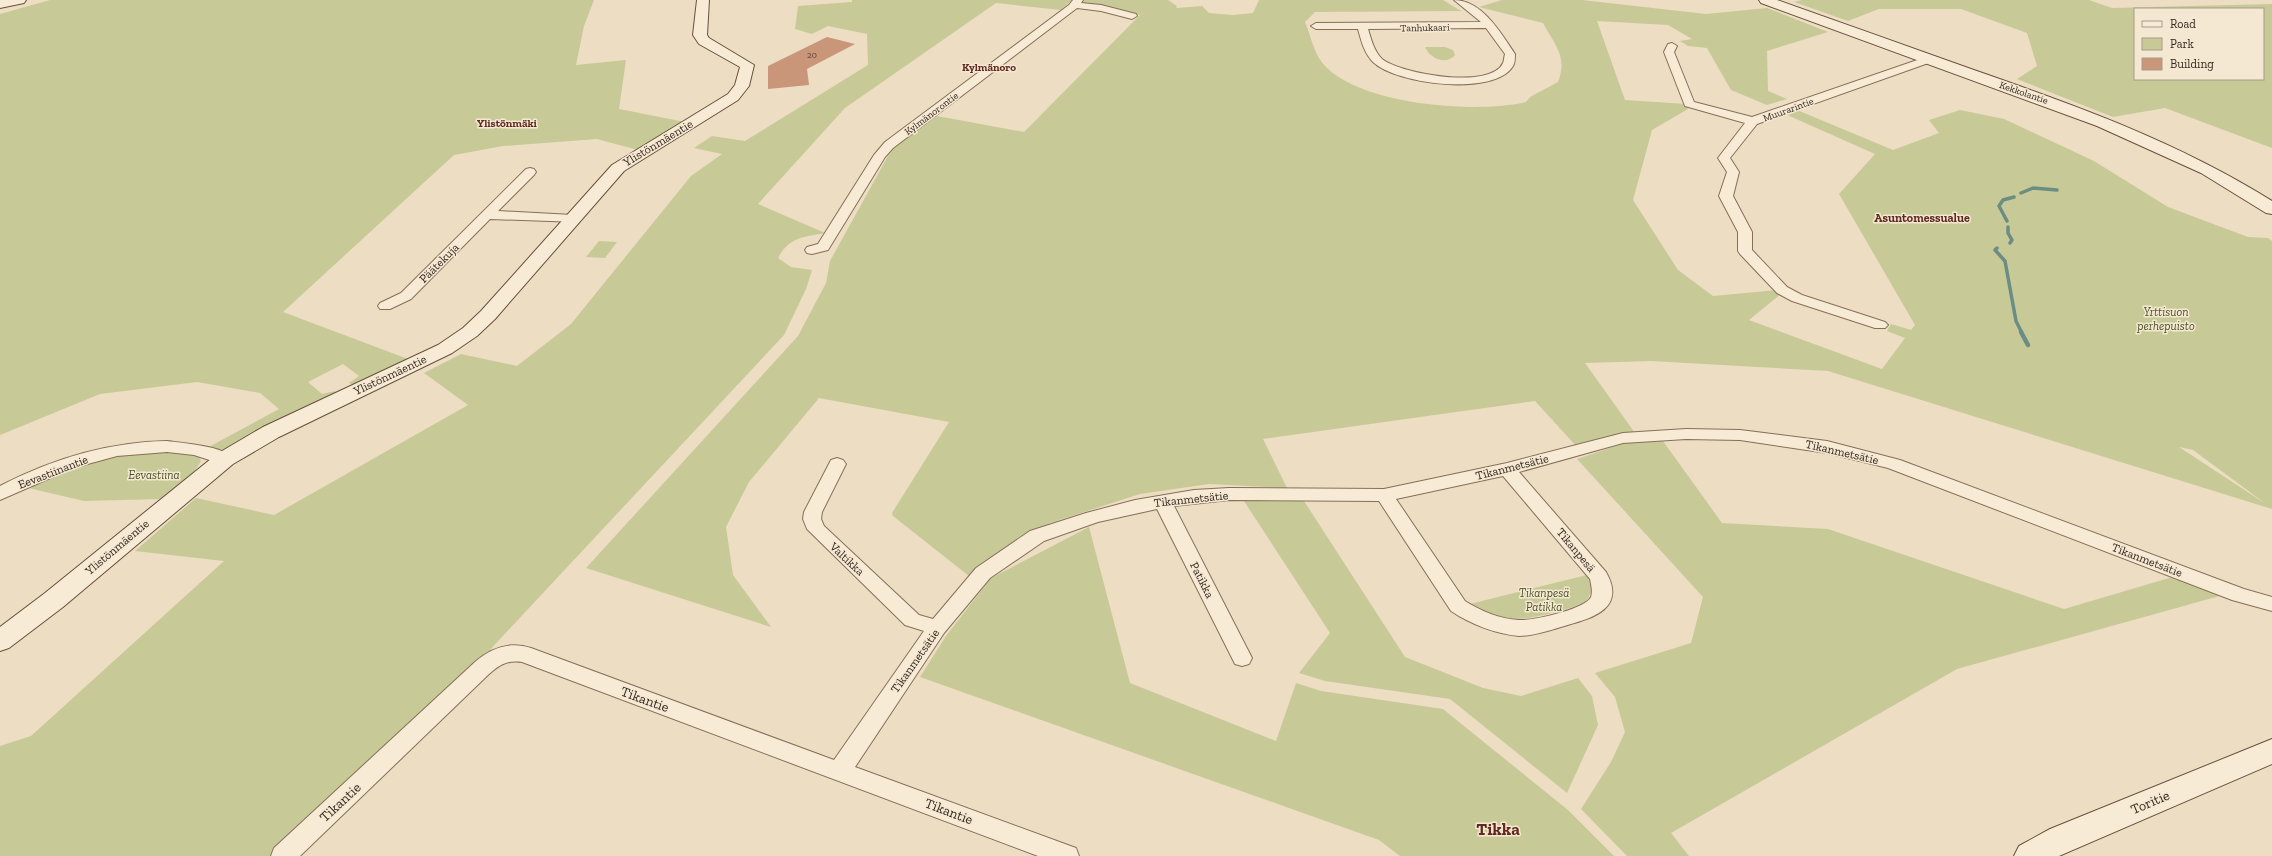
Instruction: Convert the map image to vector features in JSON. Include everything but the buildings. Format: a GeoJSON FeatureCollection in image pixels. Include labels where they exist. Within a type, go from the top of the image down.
{"type":"FeatureCollection","features":[{"type":"Feature","properties":{"kind":"street"},"geometry":{"type":"LineString","coordinates":[[0,4],[20,0]]}},
{"type":"Feature","properties":{"kind":"street","name":"Ylistönmäentie"},"geometry":{"type":"LineString","coordinates":[[0,641],[54,600],[225,459],[271,432],[445,349],[470,332],[488,316],[618,168],[734,97],[742,86],[739,67],[704,41],[700,35],[703,0]]}},
{"type":"Feature","properties":{"kind":"street"},"geometry":{"type":"LineString","coordinates":[[1362,27],[1373,54],[1382,64],[1417,77],[1470,80],[1496,74],[1506,68],[1510,60],[1510,54],[1489,25],[1469,6],[1459,0]]}},
{"type":"Feature","properties":{"kind":"street","name":"Kekkolantie"},"geometry":{"type":"LineString","coordinates":[[1765,0],[2084,113],[2170,149],[2241,188],[2272,208]]}},
{"type":"Feature","properties":{"kind":"street"},"geometry":{"type":"LineString","coordinates":[[1076,3],[1132,16]]}},
{"type":"Feature","properties":{"kind":"street","name":"Kylmänorontie"},"geometry":{"type":"LineString","coordinates":[[812,250],[822,247],[880,155],[889,145],[1076,3]]}},
{"type":"Feature","properties":{"kind":"street","name":"Tanhukaari"},"geometry":{"type":"LineString","coordinates":[[1316,26],[1362,27],[1489,25]]}},
{"type":"Feature","properties":{"kind":"street"},"geometry":{"type":"LineString","coordinates":[[1672,46],[1669,52],[1689,104],[1695,107],[1753,121]]}},
{"type":"Feature","properties":{"kind":"street","name":"Muurarintie"},"geometry":{"type":"LineString","coordinates":[[1880,325],[1797,298],[1782,290],[1745,251],[1745,232],[1726,196],[1734,172],[1724,158],[1753,121],[1930,59]]}},
{"type":"Feature","properties":{"kind":"street","name":"Päätekuja"},"geometry":{"type":"LineString","coordinates":[[385,306],[406,296],[530,172]]}},
{"type":"Feature","properties":{"kind":"street"},"geometry":{"type":"LineString","coordinates":[[488,215],[573,219]]}},
{"type":"Feature","properties":{"kind":"street","name":"Tikanmetsätie"},"geometry":{"type":"LineString","coordinates":[[840,770],[937,628],[983,573],[1037,536],[1093,517],[1162,501],[1194,496],[1229,494],[1384,495],[1507,469],[1631,438],[1686,434],[1740,435],[1827,447],[1894,464],[2239,595],[2272,604]]}},
{"type":"Feature","properties":{"kind":"street","name":"Eevastiinantie"},"geometry":{"type":"LineString","coordinates":[[0,494],[31,478],[75,461],[131,449],[163,446],[190,449],[225,459]]}},
{"type":"Feature","properties":{"kind":"street","name":"Valtikka"},"geometry":{"type":"LineString","coordinates":[[837,464],[814,512],[812,519],[816,529],[912,620],[937,628]]}},
{"type":"Feature","properties":{"kind":"street","name":"Tikanpesä"},"geometry":{"type":"LineString","coordinates":[[1384,495],[1458,606],[1473,616],[1520,628],[1590,611],[1600,601],[1602,590],[1599,577],[1507,469]]}},
{"type":"Feature","properties":{"kind":"street","name":"Patikka"},"geometry":{"type":"LineString","coordinates":[[1162,501],[1242,658]]}},
{"type":"Feature","properties":{"kind":"street","name":"Tikantie"},"geometry":{"type":"LineString","coordinates":[[283,856],[482,668],[502,653],[524,654],[840,770],[1067,856]]}},
{"type":"Feature","properties":{"kind":"street","name":"Toritie"},"geometry":{"type":"LineString","coordinates":[[2030,856],[2061,839],[2272,751]]}},
{"type":"Feature","properties":{"kind":"green space"},"geometry":{"type":"Polygon","coordinates":[[[50,0],[594,0],[584,26],[576,65],[626,60],[619,109],[685,122],[638,150],[597,139],[503,146],[454,155],[283,312],[408,359],[361,383],[353,385],[349,383],[359,376],[343,364],[308,382],[322,394],[335,391],[337,395],[227,449],[215,450],[207,448],[279,409],[260,393],[197,382],[100,394],[0,435],[0,14],[50,0]]]}},
{"type":"Feature","properties":{"kind":"green space"},"geometry":{"type":"Polygon","coordinates":[[[852,0],[1072,0],[1061,10],[996,3],[845,108],[758,204],[825,233],[804,237],[792,242],[782,251],[778,258],[791,267],[812,270],[806,289],[784,335],[487,653],[271,856],[0,856],[0,746],[31,736],[224,561],[135,551],[196,498],[274,515],[468,405],[424,373],[461,354],[517,366],[571,324],[691,176],[722,154],[694,148],[712,136],[745,141],[868,65],[867,34],[828,26],[812,34],[795,29],[798,6],[852,2],[852,0]]]}},
{"type":"Feature","properties":{"kind":"green space","name":"Yrttisuon perhepuisto"},"geometry":{"type":"Polygon","coordinates":[[[1084,0],[1168,0],[1177,6],[1176,8],[1202,6],[1209,13],[1233,15],[1253,13],[1259,0],[1443,0],[1461,11],[1315,12],[1305,22],[1315,51],[1321,62],[1342,79],[1365,90],[1392,98],[1450,106],[1479,107],[1526,102],[1530,97],[1558,82],[1562,65],[1561,58],[1556,45],[1543,23],[1479,7],[1502,0],[1582,0],[1706,14],[1767,8],[1828,32],[1767,51],[1768,91],[1787,99],[1767,105],[1731,90],[1707,48],[1688,46],[1680,41],[1692,39],[1668,25],[1597,21],[1625,100],[1686,104],[1688,109],[1652,130],[1633,200],[1678,270],[1713,296],[1777,290],[1781,294],[1749,320],[1882,369],[1905,338],[1887,331],[1891,324],[1911,330],[1915,325],[1839,194],[1875,154],[1785,114],[1797,110],[1893,150],[1939,133],[1929,120],[1960,110],[2004,119],[2094,161],[2168,207],[2248,237],[2268,238],[2272,241],[2272,509],[1828,371],[1651,361],[1585,363],[1635,433],[1577,447],[1535,401],[1263,439],[1287,488],[1209,484],[1140,494],[1050,523],[978,567],[969,576],[893,516],[892,513],[949,422],[819,398],[749,482],[726,527],[733,575],[771,627],[586,568],[798,336],[826,283],[830,261],[888,156],[897,144],[937,116],[1024,132],[1140,15],[1080,4],[1084,0]],[[2179,447],[2266,504],[2193,450],[2179,447]]]}},
{"type":"Feature","properties":{"kind":"green space"},"geometry":{"type":"Polygon","coordinates":[[[1802,0],[2089,0],[2112,8],[2272,4],[2272,148],[2165,108],[2113,117],[2017,79],[2037,66],[2027,33],[1961,9],[1879,9],[1848,21],[1794,2],[1802,0]]]}},
{"type":"Feature","properties":{"kind":"green space"},"geometry":{"type":"Polygon","coordinates":[[[1425,47],[1445,47],[1453,50],[1455,55],[1447,60],[1438,59],[1430,54],[1425,47]]]}},
{"type":"Feature","properties":{"kind":"green space"},"geometry":{"type":"Polygon","coordinates":[[[599,241],[617,242],[605,258],[586,257],[599,241]]]}},
{"type":"Feature","properties":{"kind":"green space"},"geometry":{"type":"Polygon","coordinates":[[[1663,441],[1722,523],[1828,529],[2064,609],[2176,576],[2223,595],[1957,669],[1671,833],[1689,856],[1627,856],[1581,809],[1611,762],[1625,732],[1615,697],[1595,673],[1691,643],[1703,597],[1577,459],[1628,442],[1663,441]]]}},
{"type":"Feature","properties":{"kind":"green space","name":"Eevastiina"},"geometry":{"type":"Polygon","coordinates":[[[160,451],[187,453],[199,457],[201,461],[193,474],[162,499],[84,501],[20,486],[102,457],[160,451]]]}},
{"type":"Feature","properties":{"kind":"green space"},"geometry":{"type":"Polygon","coordinates":[[[1244,501],[1304,501],[1405,657],[1483,688],[1521,696],[1578,678],[1592,696],[1598,725],[1567,793],[1450,699],[1325,681],[1299,673],[1330,633],[1244,501]]]}},
{"type":"Feature","properties":{"kind":"green space"},"geometry":{"type":"Polygon","coordinates":[[[1089,527],[1130,683],[1276,741],[1296,683],[1321,691],[1443,709],[1568,810],[1614,856],[1400,856],[1379,840],[920,677],[946,636],[991,578],[1089,527]]]}},
{"type":"Feature","properties":{"kind":"green space","name":"Tikanpesä Patikka"},"geometry":{"type":"Polygon","coordinates":[[[1587,575],[1591,587],[1590,595],[1586,602],[1582,605],[1552,613],[1512,619],[1498,617],[1470,604],[1587,575]]]}},
{"type":"Feature","properties":{"kind":"waterway"},"geometry":{"type":"LineString","coordinates":[[2021,193],[2033,188],[2057,190]]}},
{"type":"Feature","properties":{"kind":"waterway"},"geometry":{"type":"LineString","coordinates":[[2007,221],[1999,206],[2003,200],[2014,197]]}},
{"type":"Feature","properties":{"kind":"waterway"},"geometry":{"type":"LineString","coordinates":[[2008,227],[2008,233],[2012,240],[2010,243]]}},
{"type":"Feature","properties":{"kind":"waterway"},"geometry":{"type":"LineString","coordinates":[[1997,248],[1995,250],[2005,261],[2016,321],[2022,333]]}},
{"type":"Feature","properties":{"kind":"waterway"},"geometry":{"type":"LineString","coordinates":[[2021,332],[2028,345]]}},
{"type":"Feature","properties":{"kind":"district","name":"Kylmänoro"},"geometry":{"type":"Point","coordinates":[989,67]}},
{"type":"Feature","properties":{"kind":"district","name":"Ylistönmäki"},"geometry":{"type":"Point","coordinates":[507,123]}},
{"type":"Feature","properties":{"kind":"district","name":"Asuntomessualue"},"geometry":{"type":"Point","coordinates":[1922,218]}},
{"type":"Feature","properties":{"kind":"district","name":"Tikka"},"geometry":{"type":"Point","coordinates":[1498,829]}}]}
